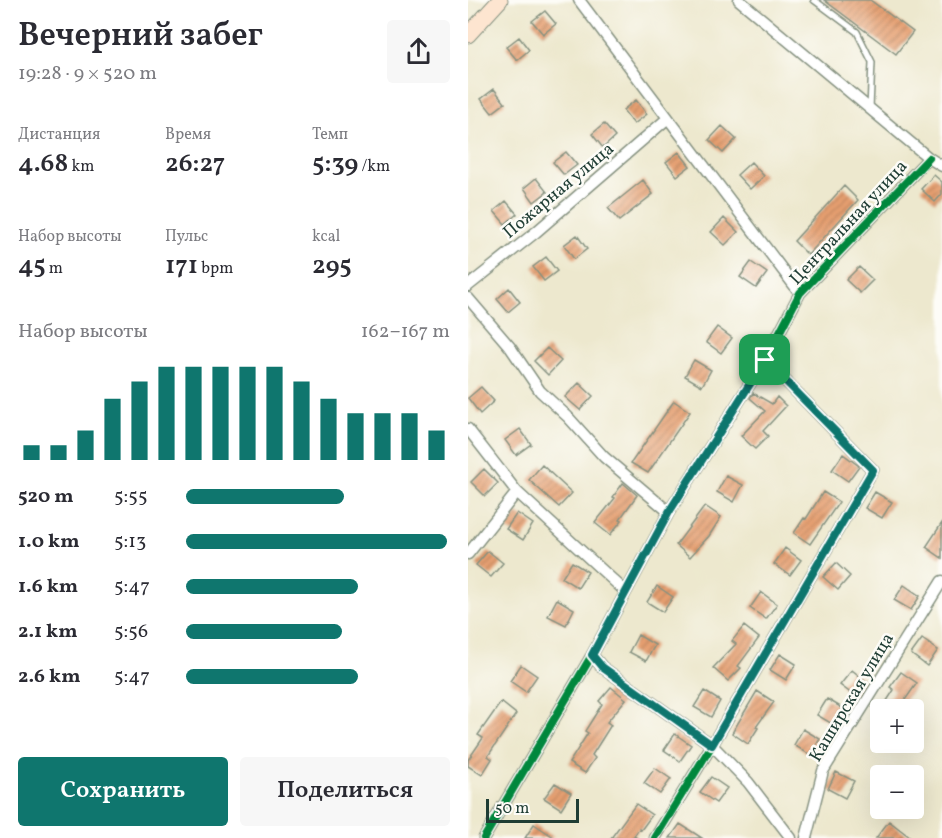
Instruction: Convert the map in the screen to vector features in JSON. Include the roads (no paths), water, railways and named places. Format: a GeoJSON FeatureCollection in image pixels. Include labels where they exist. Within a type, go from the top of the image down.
{"type":"FeatureCollection","features":[{"type":"Feature","properties":{"kind":"street"},"geometry":{"type":"LineString","coordinates":[[468,35],[500,0]]}},
{"type":"Feature","properties":{"kind":"street","name":"Центральная улица"},"geometry":{"type":"LineString","coordinates":[[579,0],[800,293]]}},
{"type":"Feature","properties":{"kind":"street"},"geometry":{"type":"LineString","coordinates":[[739,0],[929,158],[942,166]]}},
{"type":"Feature","properties":{"kind":"street","name":"Пожарная улица"},"geometry":{"type":"LineString","coordinates":[[468,286],[536,232],[668,118]]}},
{"type":"Feature","properties":{"kind":"street","name":"Центральная улица"},"geometry":{"type":"LineString","coordinates":[[484,838],[592,655],[669,512],[765,360],[800,293],[929,158]]}},
{"type":"Feature","properties":{"kind":"street"},"geometry":{"type":"LineString","coordinates":[[468,298],[510,348],[540,391],[568,417],[604,457],[669,512]]}},
{"type":"Feature","properties":{"kind":"street"},"geometry":{"type":"LineString","coordinates":[[655,838],[873,470],[765,360]]}},
{"type":"Feature","properties":{"kind":"street"},"geometry":{"type":"LineString","coordinates":[[468,429],[517,492],[626,592]]}},
{"type":"Feature","properties":{"kind":"street"},"geometry":{"type":"LineString","coordinates":[[468,554],[517,492]]}},
{"type":"Feature","properties":{"kind":"street","name":"Каширская улица"},"geometry":{"type":"LineString","coordinates":[[806,838],[823,771],[942,581]]}},
{"type":"Feature","properties":{"kind":"street"},"geometry":{"type":"LineString","coordinates":[[592,655],[602,667],[712,745],[748,782],[791,838]]}},
{"type":"Feature","properties":{"kind":"lane"},"geometry":{"type":"LineString","coordinates":[[814,0],[857,32],[872,62],[870,109]]}}]}
